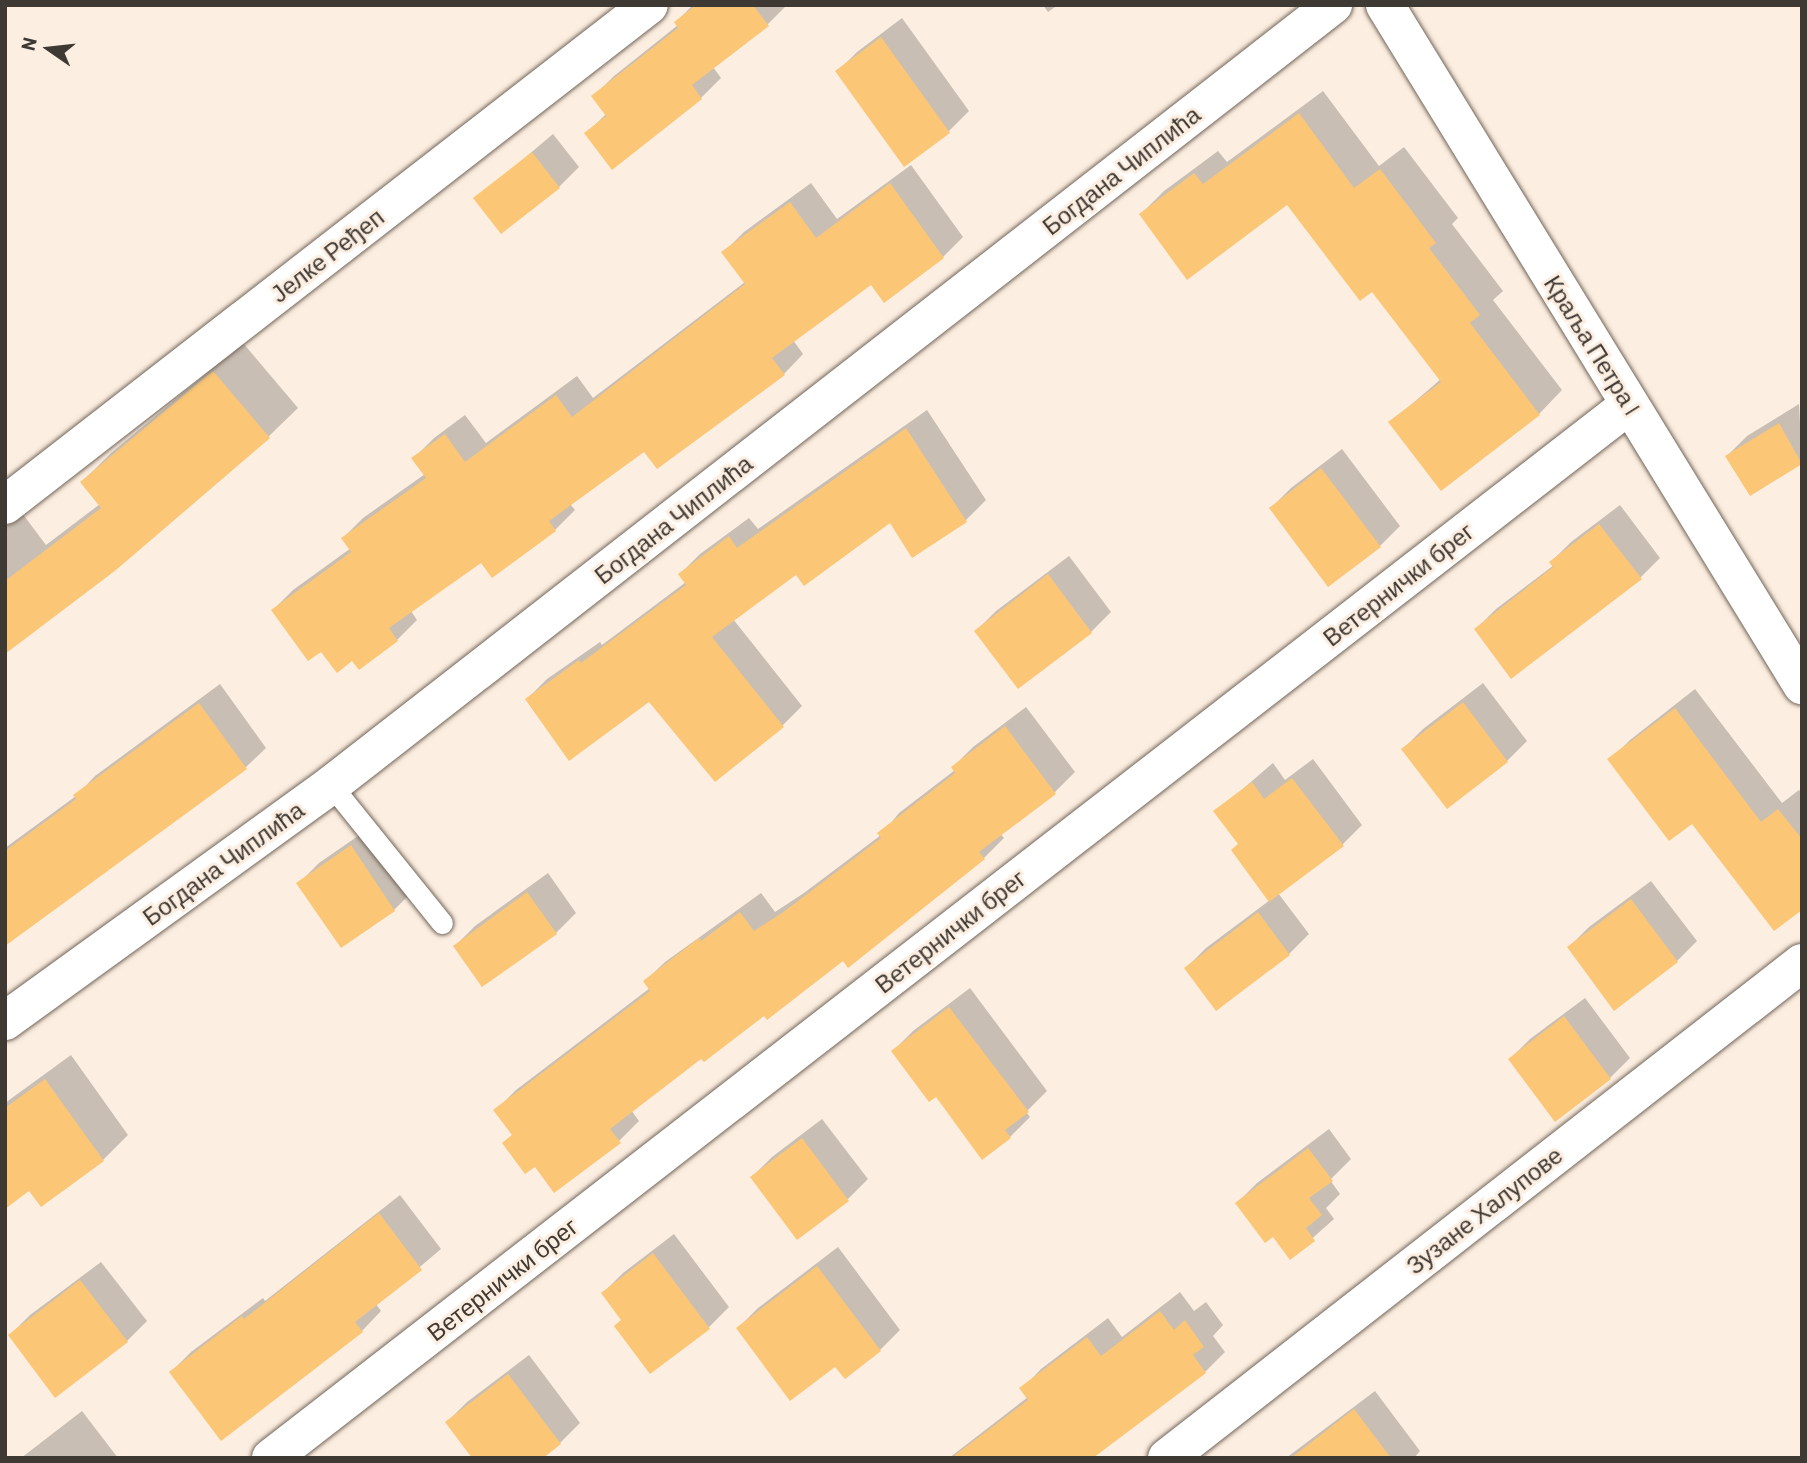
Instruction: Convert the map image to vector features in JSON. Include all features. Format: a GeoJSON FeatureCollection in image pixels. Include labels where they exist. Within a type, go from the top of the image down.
{"type":"FeatureCollection","features":[{"type":"Feature","properties":{"kind":"street","name":"Јелке Ређеп"},"geometry":{"type":"LineString","coordinates":[[5,505],[649,5]]}},
{"type":"Feature","properties":{"kind":"street","name":"Богдана Чиплића"},"geometry":{"type":"LineString","coordinates":[[5,1021],[331,785],[1333,5]]}},
{"type":"Feature","properties":{"kind":"street","name":"Краља Петра I"},"geometry":{"type":"LineString","coordinates":[[1385,5],[1802,685]]}},
{"type":"Feature","properties":{"kind":"street","name":"Ветернички брег"},"geometry":{"type":"LineString","coordinates":[[271,1458],[1629,405]]}},
{"type":"Feature","properties":{"kind":"street","name":"Зузане Халупове"},"geometry":{"type":"LineString","coordinates":[[1167,1458],[1802,962]]}},
{"type":"Feature","properties":{"kind":"lane"},"geometry":{"type":"LineString","coordinates":[[331,785],[442,923]]}},
{"type":"Feature","properties":{"kind":"building"},"geometry":{"type":"Polygon","coordinates":[[[696,5],[753,5],[769,26],[692,85],[702,99],[612,170],[584,133],[606,116],[591,96],[678,28],[674,22],[696,5]]]}},
{"type":"Feature","properties":{"kind":"building"},"geometry":{"type":"Polygon","coordinates":[[[881,37],[950,133],[904,167],[835,71],[881,37]]]}},
{"type":"Feature","properties":{"kind":"building"},"geometry":{"type":"Polygon","coordinates":[[[1299,113],[1354,188],[1380,169],[1436,243],[1429,248],[1480,315],[1470,323],[1540,415],[1441,491],[1388,422],[1441,382],[1372,292],[1360,301],[1287,205],[1187,280],[1139,214],[1194,173],[1203,184],[1299,113]]]}},
{"type":"Feature","properties":{"kind":"building"},"geometry":{"type":"Polygon","coordinates":[[[532,152],[560,188],[501,234],[473,198],[532,152]]]}},
{"type":"Feature","properties":{"kind":"building"},"geometry":{"type":"Polygon","coordinates":[[[890,183],[944,258],[884,303],[871,285],[772,358],[785,375],[657,469],[644,452],[549,521],[556,531],[492,578],[481,563],[389,628],[398,641],[359,670],[352,661],[337,673],[321,652],[308,661],[271,610],[351,552],[341,538],[426,478],[411,458],[445,434],[465,462],[556,395],[572,417],[745,284],[721,252],[790,202],[816,238],[890,183]]]}},
{"type":"Feature","properties":{"kind":"building"},"geometry":{"type":"Polygon","coordinates":[[[213,371],[270,438],[116,570],[5,654],[5,581],[101,508],[80,482],[213,371]]]}},
{"type":"Feature","properties":{"kind":"building"},"geometry":{"type":"Polygon","coordinates":[[[1779,423],[1802,464],[1750,496],[1725,456],[1779,423]]]}},
{"type":"Feature","properties":{"kind":"building"},"geometry":{"type":"Polygon","coordinates":[[[906,428],[967,522],[912,558],[890,523],[804,586],[796,575],[712,637],[784,727],[715,782],[649,702],[569,761],[525,699],[579,660],[581,663],[686,585],[678,574],[729,536],[737,548],[906,428]]]}},
{"type":"Feature","properties":{"kind":"building"},"geometry":{"type":"Polygon","coordinates":[[[1321,468],[1381,547],[1328,587],[1269,508],[1321,468]]]}},
{"type":"Feature","properties":{"kind":"building"},"geometry":{"type":"Polygon","coordinates":[[[1599,524],[1642,579],[1511,679],[1474,629],[1553,567],[1549,562],[1599,524]]]}},
{"type":"Feature","properties":{"kind":"building"},"geometry":{"type":"Polygon","coordinates":[[[1048,574],[1092,633],[1018,689],[974,631],[1048,574]]]}},
{"type":"Feature","properties":{"kind":"building"},"geometry":{"type":"Polygon","coordinates":[[[1463,702],[1508,762],[1447,809],[1401,749],[1463,702]]]}},
{"type":"Feature","properties":{"kind":"building"},"geometry":{"type":"Polygon","coordinates":[[[199,703],[247,769],[5,946],[5,851],[76,799],[73,795],[199,703]]]}},
{"type":"Feature","properties":{"kind":"building"},"geometry":{"type":"Polygon","coordinates":[[[1675,708],[1761,822],[1778,809],[1802,839],[1802,910],[1774,931],[1692,824],[1669,841],[1607,759],[1675,708]]]}},
{"type":"Feature","properties":{"kind":"building"},"geometry":{"type":"Polygon","coordinates":[[[1005,726],[1056,794],[979,852],[985,859],[848,968],[843,961],[767,1020],[764,1016],[704,1062],[701,1059],[610,1129],[621,1143],[554,1193],[535,1167],[525,1174],[502,1143],[512,1135],[493,1110],[650,991],[643,981],[699,938],[701,941],[740,912],[754,931],[782,913],[881,838],[877,833],[955,773],[951,767],[1005,726]]]}},
{"type":"Feature","properties":{"kind":"building"},"geometry":{"type":"Polygon","coordinates":[[[1292,778],[1344,846],[1269,902],[1231,850],[1238,844],[1213,811],[1252,782],[1264,799],[1292,778]]]}},
{"type":"Feature","properties":{"kind":"building"},"geometry":{"type":"Polygon","coordinates":[[[351,845],[395,911],[341,948],[296,883],[351,845]]]}},
{"type":"Feature","properties":{"kind":"building"},"geometry":{"type":"Polygon","coordinates":[[[527,892],[557,934],[482,987],[453,946],[527,892]]]}},
{"type":"Feature","properties":{"kind":"building"},"geometry":{"type":"Polygon","coordinates":[[[1631,899],[1678,962],[1614,1011],[1567,947],[1631,899]]]}},
{"type":"Feature","properties":{"kind":"building"},"geometry":{"type":"Polygon","coordinates":[[[1258,912],[1290,955],[1216,1011],[1184,968],[1258,912]]]}},
{"type":"Feature","properties":{"kind":"building"},"geometry":{"type":"Polygon","coordinates":[[[949,1007],[1029,1112],[1005,1130],[1011,1138],[982,1160],[936,1097],[929,1102],[891,1051],[949,1007]]]}},
{"type":"Feature","properties":{"kind":"building"},"geometry":{"type":"Polygon","coordinates":[[[1564,1016],[1611,1079],[1555,1122],[1508,1059],[1564,1016]]]}},
{"type":"Feature","properties":{"kind":"building"},"geometry":{"type":"Polygon","coordinates":[[[45,1079],[104,1161],[41,1207],[29,1191],[5,1209],[5,1108],[45,1079]]]}},
{"type":"Feature","properties":{"kind":"building"},"geometry":{"type":"Polygon","coordinates":[[[802,1138],[849,1201],[797,1240],[750,1177],[802,1138]]]}},
{"type":"Feature","properties":{"kind":"building"},"geometry":{"type":"Polygon","coordinates":[[[1308,1148],[1333,1181],[1309,1198],[1322,1215],[1306,1228],[1315,1241],[1290,1260],[1273,1237],[1265,1243],[1235,1203],[1308,1148]]]}},
{"type":"Feature","properties":{"kind":"building"},"geometry":{"type":"Polygon","coordinates":[[[379,1213],[422,1270],[355,1322],[363,1332],[221,1441],[169,1372],[242,1316],[244,1319],[379,1213]]]}},
{"type":"Feature","properties":{"kind":"building"},"geometry":{"type":"Polygon","coordinates":[[[653,1253],[710,1329],[650,1374],[614,1326],[621,1320],[601,1293],[653,1253]]]}},
{"type":"Feature","properties":{"kind":"building"},"geometry":{"type":"Polygon","coordinates":[[[817,1266],[881,1351],[845,1379],[835,1367],[790,1401],[736,1328],[817,1266]]]}},
{"type":"Feature","properties":{"kind":"building"},"geometry":{"type":"Polygon","coordinates":[[[80,1280],[128,1342],[55,1398],[8,1335],[80,1280]]]}},
{"type":"Feature","properties":{"kind":"building"},"geometry":{"type":"Polygon","coordinates":[[[1160,1311],[1174,1330],[1185,1320],[1204,1347],[1193,1355],[1206,1373],[1093,1458],[951,1458],[1028,1400],[1019,1388],[1087,1337],[1101,1356],[1160,1311]]]}},
{"type":"Feature","properties":{"kind":"building"},"geometry":{"type":"Polygon","coordinates":[[[508,1374],[561,1444],[543,1458],[472,1458],[445,1422],[508,1374]]]}},
{"type":"Feature","properties":{"kind":"building"},"geometry":{"type":"Polygon","coordinates":[[[1354,1409],[1391,1458],[1291,1458],[1354,1409]]]}}]}
